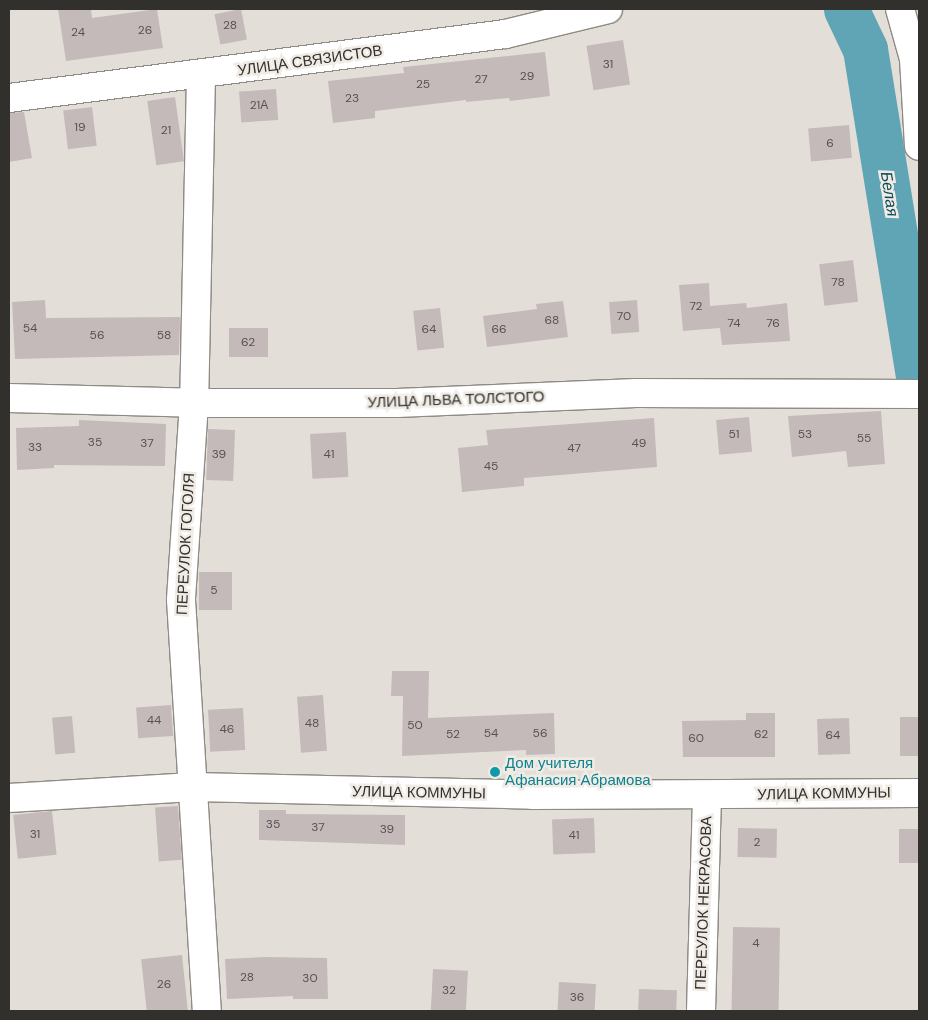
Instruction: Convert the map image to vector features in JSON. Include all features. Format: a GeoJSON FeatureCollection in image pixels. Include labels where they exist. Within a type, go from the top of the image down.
{"type":"FeatureCollection","features":[{"type":"Feature","properties":{"kind":"street","name":"УЛИЦА СВЯЗИСТОВ"},"geometry":{"type":"LineString","coordinates":[[9,98],[201,75],[505,34],[608,9]]}},
{"type":"Feature","properties":{"kind":"street"},"geometry":{"type":"LineString","coordinates":[[900,9],[914,59],[919,146]]}},
{"type":"Feature","properties":{"kind":"street","name":"ПЕРЕУЛОК ГОГОЛЯ"},"geometry":{"type":"LineString","coordinates":[[201,75],[194,403],[181,600],[208,1011]]}},
{"type":"Feature","properties":{"kind":"street","name":"УЛИЦА ЛЬВА ТОЛСТОГО"},"geometry":{"type":"LineString","coordinates":[[9,398],[194,403],[397,403],[636,394],[911,394]]}},
{"type":"Feature","properties":{"kind":"street","name":"УЛИЦА КОММУНЫ"},"geometry":{"type":"LineString","coordinates":[[9,798],[193,787],[707,796],[919,793]]}},
{"type":"Feature","properties":{"kind":"street","name":"ПЕРЕУЛОК НЕКРАСОВА"},"geometry":{"type":"LineString","coordinates":[[702,1011],[707,796]]}},
{"type":"Feature","properties":{"kind":"building"},"geometry":{"type":"Polygon","coordinates":[[[58,9],[91,9],[92,18],[157,9],[163,48],[66,61],[58,9]]]}},
{"type":"Feature","properties":{"kind":"building"},"geometry":{"type":"Polygon","coordinates":[[[241,9],[247,39],[220,45],[214,14],[241,9]]]}},
{"type":"Feature","properties":{"kind":"building"},"geometry":{"type":"Polygon","coordinates":[[[623,40],[630,84],[593,90],[586,46],[623,40]]]}},
{"type":"Feature","properties":{"kind":"building"},"geometry":{"type":"Polygon","coordinates":[[[545,52],[550,96],[510,101],[509,98],[466,102],[466,100],[375,111],[375,118],[333,123],[328,81],[404,73],[403,67],[545,52]]]}},
{"type":"Feature","properties":{"kind":"building"},"geometry":{"type":"Polygon","coordinates":[[[276,89],[278,120],[241,123],[239,92],[276,89]]]}},
{"type":"Feature","properties":{"kind":"building"},"geometry":{"type":"Polygon","coordinates":[[[175,97],[184,161],[156,165],[147,101],[175,97]]]}},
{"type":"Feature","properties":{"kind":"building"},"geometry":{"type":"Polygon","coordinates":[[[92,107],[97,146],[68,149],[63,111],[92,107]]]}},
{"type":"Feature","properties":{"kind":"building"},"geometry":{"type":"Polygon","coordinates":[[[24,112],[32,158],[9,162],[9,113],[24,112]]]}},
{"type":"Feature","properties":{"kind":"building"},"geometry":{"type":"Polygon","coordinates":[[[849,125],[852,158],[811,161],[808,129],[849,125]]]}},
{"type":"Feature","properties":{"kind":"building"},"geometry":{"type":"Polygon","coordinates":[[[853,260],[858,302],[824,306],[819,264],[853,260]]]}},
{"type":"Feature","properties":{"kind":"building"},"geometry":{"type":"Polygon","coordinates":[[[709,283],[710,306],[746,303],[747,308],[787,303],[790,341],[722,345],[720,328],[683,331],[679,285],[709,283]]]}},
{"type":"Feature","properties":{"kind":"building"},"geometry":{"type":"Polygon","coordinates":[[[45,300],[46,318],[180,317],[179,355],[15,359],[12,302],[45,300]]]}},
{"type":"Feature","properties":{"kind":"building"},"geometry":{"type":"Polygon","coordinates":[[[637,300],[639,332],[611,334],[609,302],[637,300]]]}},
{"type":"Feature","properties":{"kind":"building"},"geometry":{"type":"Polygon","coordinates":[[[563,301],[568,337],[487,347],[483,316],[537,309],[536,304],[563,301]]]}},
{"type":"Feature","properties":{"kind":"building"},"geometry":{"type":"Polygon","coordinates":[[[440,308],[444,348],[417,351],[413,311],[440,308]]]}},
{"type":"Feature","properties":{"kind":"building"},"geometry":{"type":"Polygon","coordinates":[[[229,328],[268,328],[268,357],[229,357],[229,328]]]}},
{"type":"Feature","properties":{"kind":"building"},"geometry":{"type":"Polygon","coordinates":[[[881,411],[885,464],[848,467],[846,451],[792,457],[788,416],[881,411]]]}},
{"type":"Feature","properties":{"kind":"building"},"geometry":{"type":"Polygon","coordinates":[[[749,417],[752,452],[719,455],[716,420],[749,417]]]}},
{"type":"Feature","properties":{"kind":"building"},"geometry":{"type":"Polygon","coordinates":[[[654,418],[657,467],[524,478],[524,486],[462,492],[458,448],[488,445],[486,430],[654,418]]]}},
{"type":"Feature","properties":{"kind":"building"},"geometry":{"type":"Polygon","coordinates":[[[79,420],[166,424],[165,466],[54,465],[54,468],[17,470],[16,428],[79,426],[79,420]]]}},
{"type":"Feature","properties":{"kind":"building"},"geometry":{"type":"Polygon","coordinates":[[[208,429],[235,430],[233,481],[206,480],[208,429]]]}},
{"type":"Feature","properties":{"kind":"building"},"geometry":{"type":"Polygon","coordinates":[[[346,432],[348,477],[312,479],[310,434],[346,432]]]}},
{"type":"Feature","properties":{"kind":"building"},"geometry":{"type":"Polygon","coordinates":[[[199,572],[232,572],[232,610],[199,610],[199,572]]]}},
{"type":"Feature","properties":{"kind":"building"},"geometry":{"type":"Polygon","coordinates":[[[392,671],[429,671],[428,718],[554,713],[555,754],[526,755],[526,750],[402,756],[403,696],[391,696],[392,671]]]}},
{"type":"Feature","properties":{"kind":"building"},"geometry":{"type":"Polygon","coordinates":[[[323,695],[327,751],[301,753],[297,697],[323,695]]]}},
{"type":"Feature","properties":{"kind":"building"},"geometry":{"type":"Polygon","coordinates":[[[171,705],[173,736],[138,738],[136,707],[171,705]]]}},
{"type":"Feature","properties":{"kind":"building"},"geometry":{"type":"Polygon","coordinates":[[[243,708],[245,750],[210,752],[208,710],[243,708]]]}},
{"type":"Feature","properties":{"kind":"building"},"geometry":{"type":"Polygon","coordinates":[[[746,713],[775,713],[775,757],[683,757],[682,721],[746,720],[746,713]]]}},
{"type":"Feature","properties":{"kind":"building"},"geometry":{"type":"Polygon","coordinates":[[[72,716],[75,753],[55,755],[52,718],[72,716]]]}},
{"type":"Feature","properties":{"kind":"building"},"geometry":{"type":"Polygon","coordinates":[[[900,717],[919,717],[919,756],[900,756],[900,717]]]}},
{"type":"Feature","properties":{"kind":"building"},"geometry":{"type":"Polygon","coordinates":[[[849,718],[850,754],[818,755],[817,719],[849,718]]]}},
{"type":"Feature","properties":{"kind":"building"},"geometry":{"type":"Polygon","coordinates":[[[178,806],[182,860],[159,861],[155,808],[178,806]]]}},
{"type":"Feature","properties":{"kind":"building"},"geometry":{"type":"Polygon","coordinates":[[[259,810],[286,810],[286,814],[405,815],[405,845],[259,840],[259,810]]]}},
{"type":"Feature","properties":{"kind":"building"},"geometry":{"type":"Polygon","coordinates":[[[52,811],[57,855],[18,859],[13,815],[52,811]]]}},
{"type":"Feature","properties":{"kind":"building"},"geometry":{"type":"Polygon","coordinates":[[[594,818],[595,853],[553,854],[552,819],[594,818]]]}},
{"type":"Feature","properties":{"kind":"building"},"geometry":{"type":"Polygon","coordinates":[[[738,828],[777,829],[776,858],[737,857],[738,828]]]}},
{"type":"Feature","properties":{"kind":"building"},"geometry":{"type":"Polygon","coordinates":[[[899,829],[919,829],[919,863],[899,863],[899,829]]]}},
{"type":"Feature","properties":{"kind":"building"},"geometry":{"type":"Polygon","coordinates":[[[733,927],[780,928],[779,1011],[732,1011],[733,927]]]}},
{"type":"Feature","properties":{"kind":"building"},"geometry":{"type":"Polygon","coordinates":[[[182,955],[188,1011],[147,1011],[141,959],[182,955]]]}},
{"type":"Feature","properties":{"kind":"building"},"geometry":{"type":"Polygon","coordinates":[[[267,957],[327,958],[328,999],[293,999],[293,996],[227,999],[225,959],[267,957]]]}},
{"type":"Feature","properties":{"kind":"building"},"geometry":{"type":"Polygon","coordinates":[[[433,969],[468,971],[466,1011],[431,1011],[433,969]]]}},
{"type":"Feature","properties":{"kind":"building"},"geometry":{"type":"Polygon","coordinates":[[[559,982],[596,984],[595,1011],[557,1011],[559,982]]]}},
{"type":"Feature","properties":{"kind":"building"},"geometry":{"type":"Polygon","coordinates":[[[639,989],[677,990],[676,1011],[638,1011],[639,989]]]}},
{"type":"Feature","properties":{"kind":"waterway","name":"Белая"},"geometry":{"type":"LineString","coordinates":[[846,9],[865,49],[919,383]]}},
{"type":"Feature","properties":{"kind":"place","name":"Дом учителя Афанасия Абрамова"},"geometry":{"type":"Point","coordinates":[495,772]}}]}
